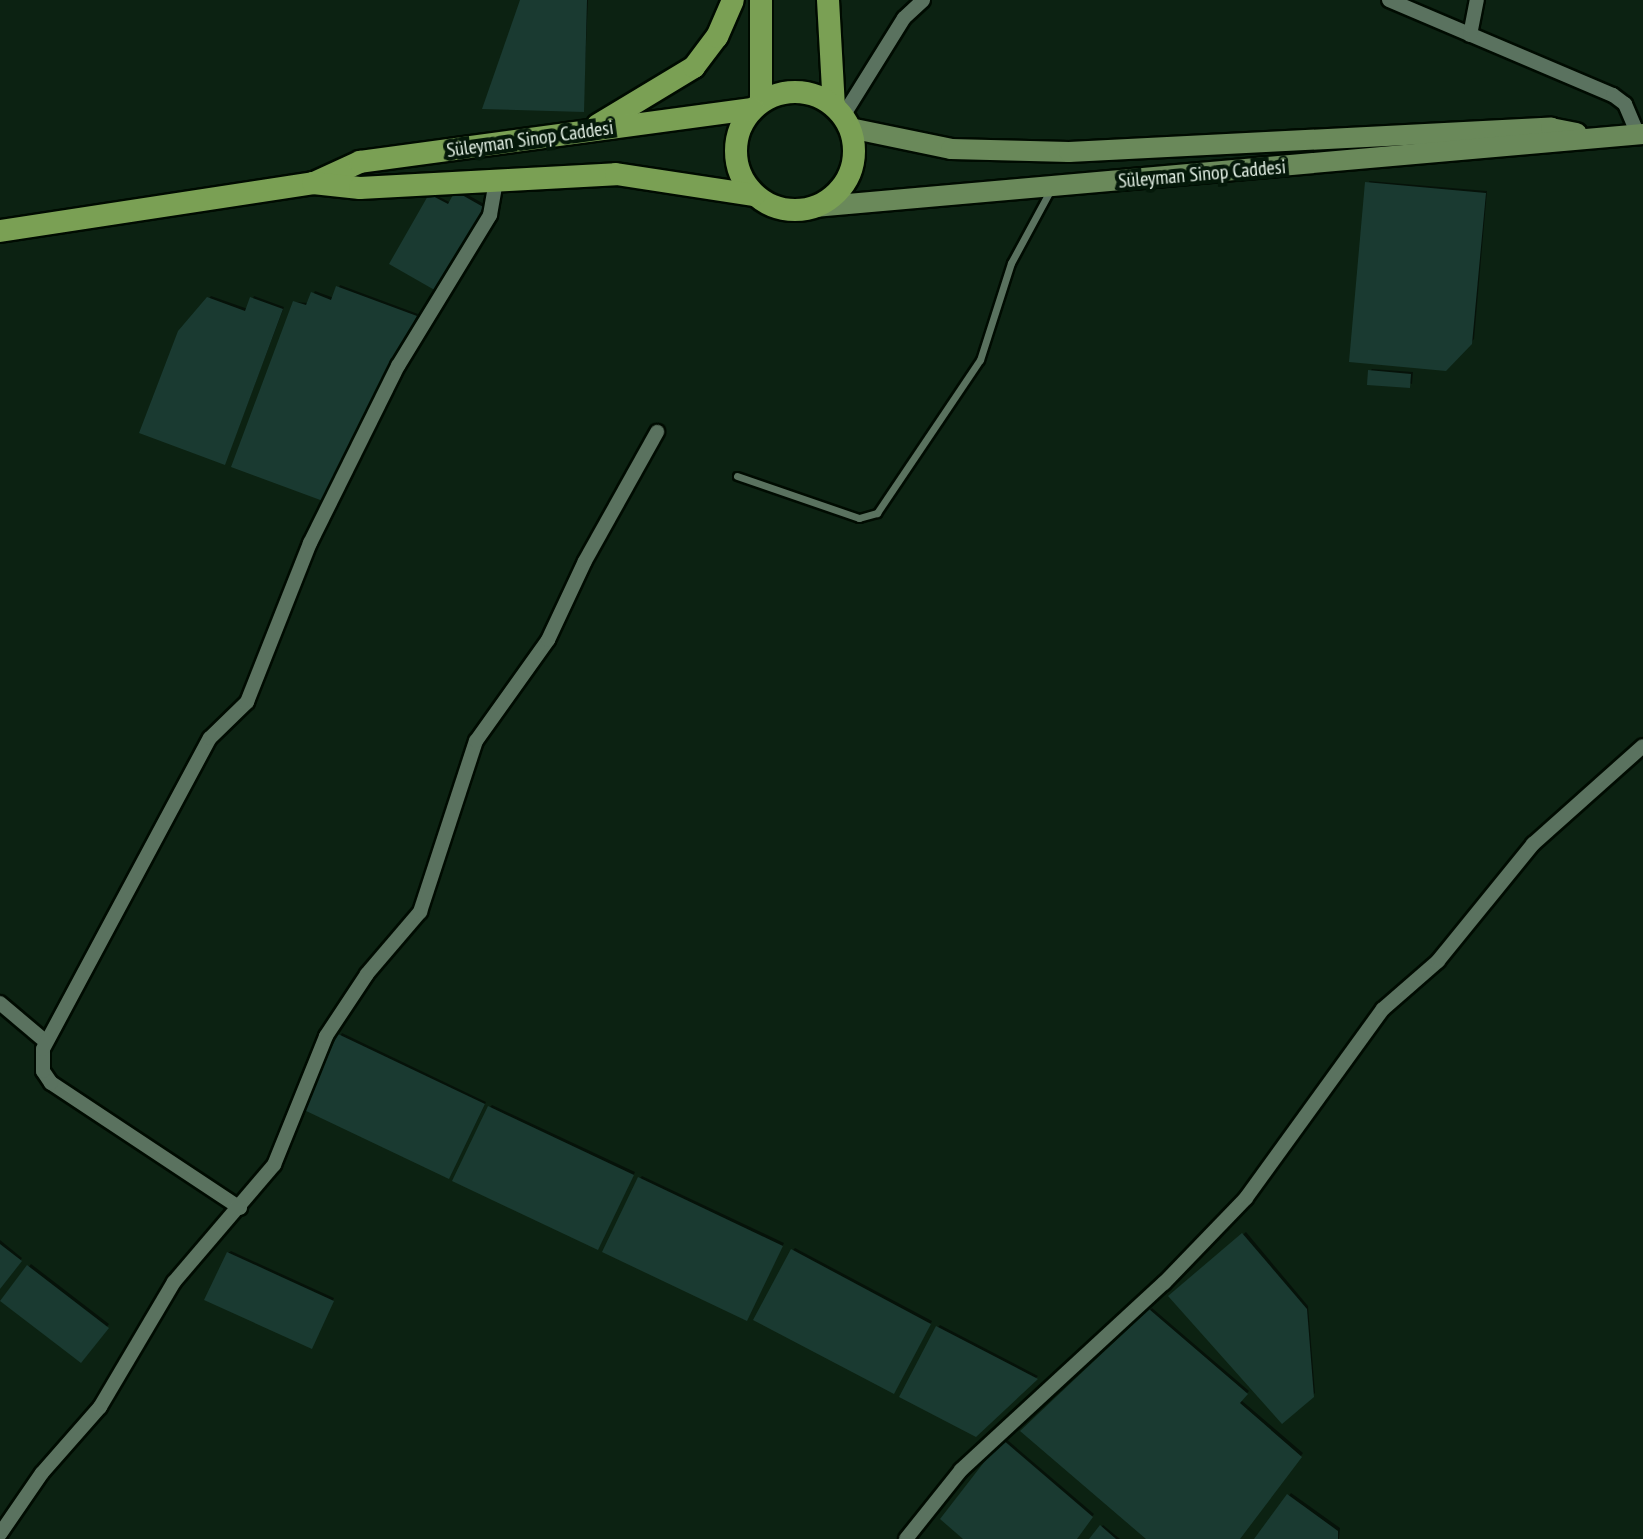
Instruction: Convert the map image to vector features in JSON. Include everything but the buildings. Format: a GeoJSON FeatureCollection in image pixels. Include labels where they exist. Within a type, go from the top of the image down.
{"type":"FeatureCollection","features":[{"type":"Feature","properties":{"kind":"main road"},"geometry":{"type":"LineString","coordinates":[[586,132],[694,67],[717,37],[733,0]]}},
{"type":"Feature","properties":{"kind":"main road"},"geometry":{"type":"LineString","coordinates":[[756,105],[761,0]]}},
{"type":"Feature","properties":{"kind":"main road"},"geometry":{"type":"LineString","coordinates":[[828,0],[842,117],[854,152],[849,175],[840,189],[814,207],[782,209],[754,195],[744,183],[735,152],[742,122],[756,105],[798,91],[842,117]]}},
{"type":"Feature","properties":{"kind":"main road","name":"Süleyman Sinop Caddesi"},"geometry":{"type":"LineString","coordinates":[[313,183],[360,162],[586,132],[756,105]]}},
{"type":"Feature","properties":{"kind":"main road","name":"Süleyman Sinop Caddesi"},"geometry":{"type":"LineString","coordinates":[[0,231],[313,183],[360,188],[616,174],[754,195]]}},
{"type":"Feature","properties":{"kind":"street"},"geometry":{"type":"LineString","coordinates":[[842,117],[904,18],[923,0]]}},
{"type":"Feature","properties":{"kind":"street"},"geometry":{"type":"LineString","coordinates":[[1389,0],[1613,95],[1625,104],[1640,134]]}},
{"type":"Feature","properties":{"kind":"street"},"geometry":{"type":"LineString","coordinates":[[1470,35],[1477,0]]}},
{"type":"Feature","properties":{"kind":"street","name":"Süleyman Sinop Caddesi"},"geometry":{"type":"LineString","coordinates":[[842,117],[951,149],[1069,152],[1551,128],[1588,135]]}},
{"type":"Feature","properties":{"kind":"street","name":"Süleyman Sinop Caddesi"},"geometry":{"type":"LineString","coordinates":[[814,207],[1545,144],[1588,135],[1640,134]]}},
{"type":"Feature","properties":{"kind":"street"},"geometry":{"type":"LineString","coordinates":[[240,1208],[51,1083],[42,1066],[45,1041],[210,738],[247,702],[310,543],[398,366],[490,215],[496,181]]}},
{"type":"Feature","properties":{"kind":"street"},"geometry":{"type":"LineString","coordinates":[[0,1534],[42,1473],[100,1407],[174,1282],[240,1208],[282,1149],[307,1076],[338,1016],[420,912],[470,755],[548,640],[585,561],[657,432]]}},
{"type":"Feature","properties":{"kind":"street"},"geometry":{"type":"LineString","coordinates":[[906,1539],[961,1470],[1164,1283],[1246,1198],[1383,1009],[1438,961],[1533,844],[1643,746]]}},
{"type":"Feature","properties":{"kind":"street"},"geometry":{"type":"LineString","coordinates":[[0,1003],[45,1041]]}},
{"type":"Feature","properties":{"kind":"lane"},"geometry":{"type":"LineString","coordinates":[[737,476],[859,518],[877,513],[980,360],[1011,263],[1052,188]]}}]}
